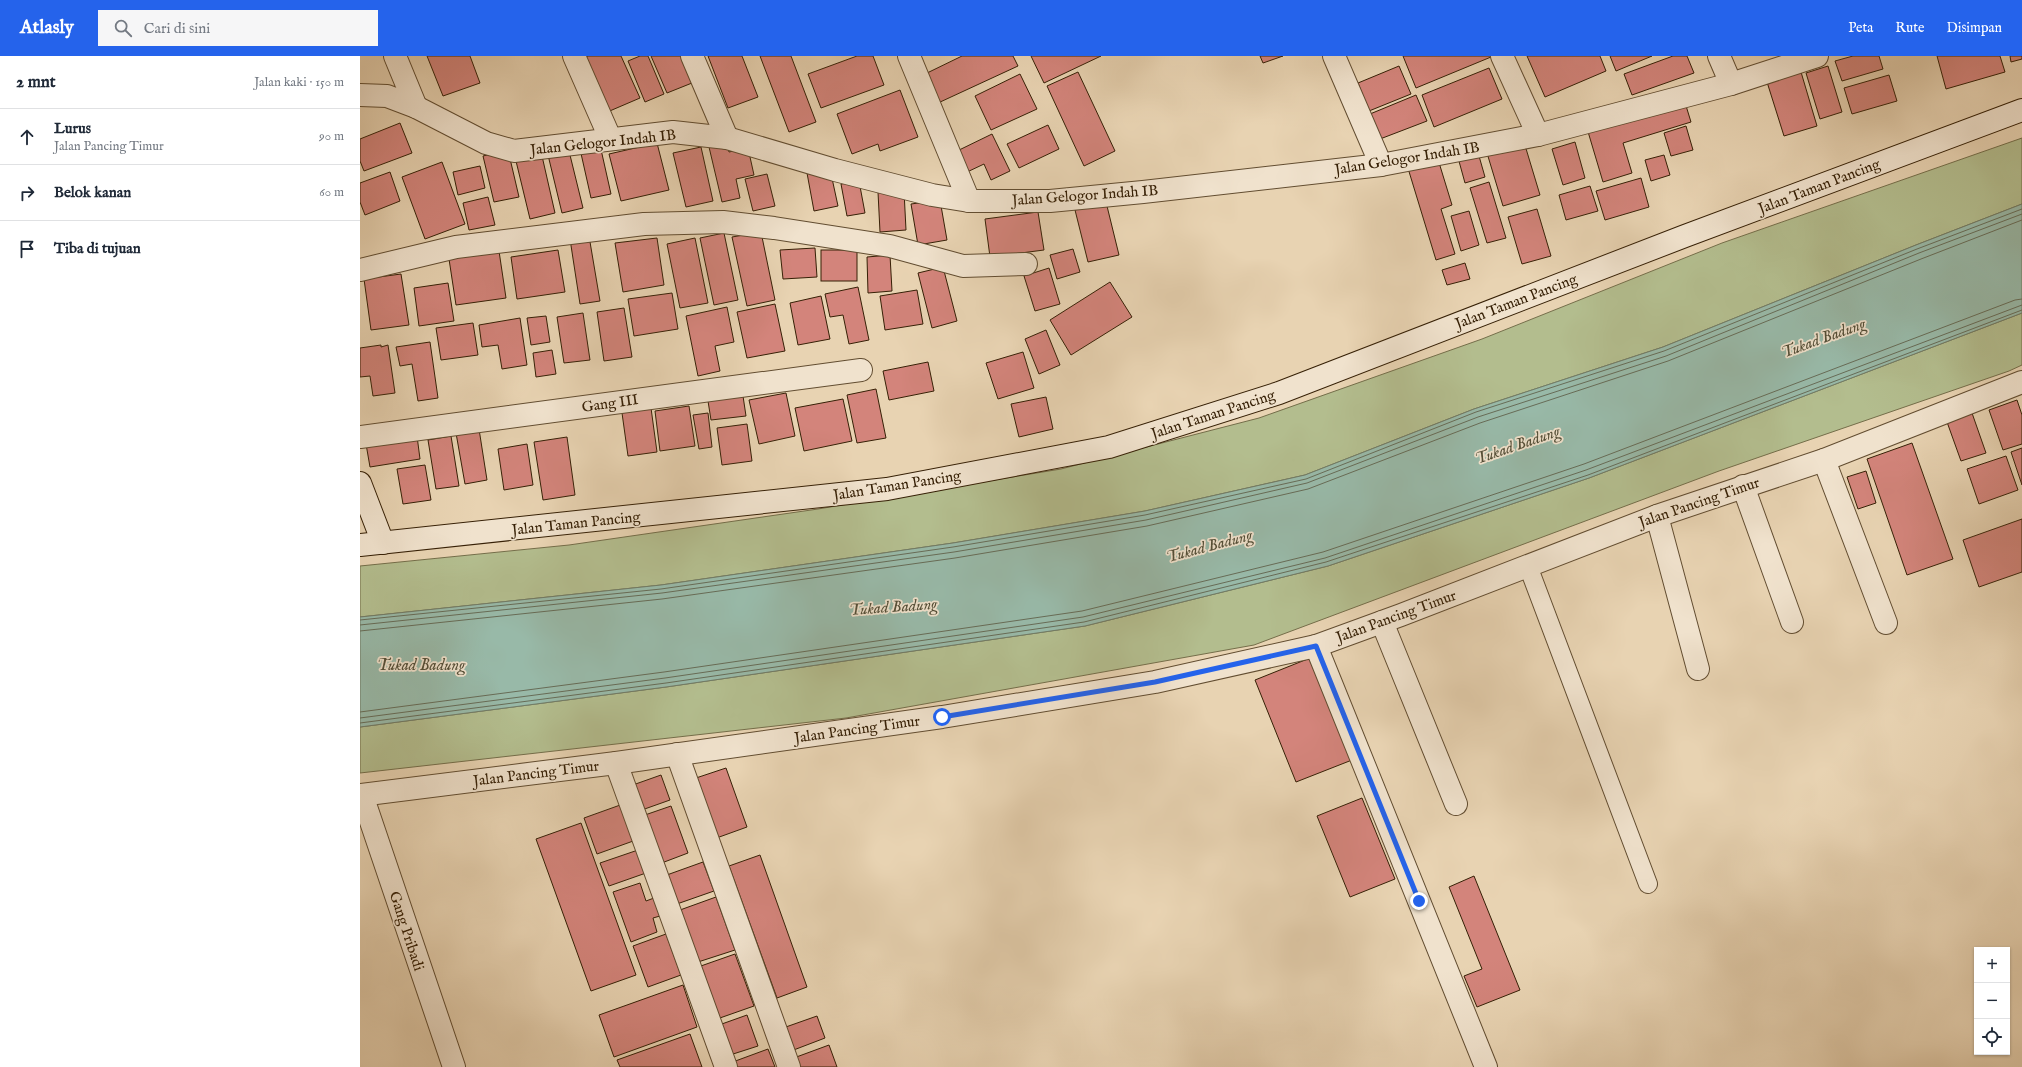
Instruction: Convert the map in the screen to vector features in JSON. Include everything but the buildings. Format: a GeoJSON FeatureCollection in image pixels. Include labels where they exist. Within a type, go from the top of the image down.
{"type":"FeatureCollection","features":[{"type":"Feature","properties":{"kind":"street"},"geometry":{"type":"LineString","coordinates":[[395,56],[416,106]]}},
{"type":"Feature","properties":{"kind":"street"},"geometry":{"type":"LineString","coordinates":[[574,56],[610,138]]}},
{"type":"Feature","properties":{"kind":"street"},"geometry":{"type":"LineString","coordinates":[[692,56],[727,138]]}},
{"type":"Feature","properties":{"kind":"street"},"geometry":{"type":"LineString","coordinates":[[909,56],[969,201]]}},
{"type":"Feature","properties":{"kind":"street"},"geometry":{"type":"LineString","coordinates":[[1334,56],[1381,165]]}},
{"type":"Feature","properties":{"kind":"street"},"geometry":{"type":"LineString","coordinates":[[1502,56],[1538,135]]}},
{"type":"Feature","properties":{"kind":"street"},"geometry":{"type":"LineString","coordinates":[[1719,56],[1731,84]]}},
{"type":"Feature","properties":{"kind":"street","name":"Jalan Gelogor Indah IB"},"geometry":{"type":"LineString","coordinates":[[360,95],[387,96],[416,106],[486,143],[514,151],[610,138],[673,132],[727,138],[876,181],[932,195],[969,201],[1050,201],[1381,165],[1538,135],[1731,84],[1817,56]]}},
{"type":"Feature","properties":{"kind":"street","name":"Jalan Taman Pancing"},"geometry":{"type":"LineString","coordinates":[[360,545],[887,489],[1109,447],[1279,393],[1685,236],[2022,110]]}},
{"type":"Feature","properties":{"kind":"street"},"geometry":{"type":"LineString","coordinates":[[360,270],[456,247],[644,224],[723,222],[774,228],[890,246],[963,266],[1026,264]]}},
{"type":"Feature","properties":{"kind":"street","name":"Gang III"},"geometry":{"type":"LineString","coordinates":[[360,437],[861,370]]}},
{"type":"Feature","properties":{"kind":"street","name":"Jalan Pancing Timur"},"geometry":{"type":"LineString","coordinates":[[361,795],[616,763],[942,717],[1155,682],[1316,646],[1657,516],[1824,460],[2022,382]]}},
{"type":"Feature","properties":{"kind":"street"},"geometry":{"type":"LineString","coordinates":[[1824,460],[1886,623]]}},
{"type":"Feature","properties":{"kind":"street"},"geometry":{"type":"LineString","coordinates":[[360,483],[383,543]]}},
{"type":"Feature","properties":{"kind":"street"},"geometry":{"type":"LineString","coordinates":[[1743,486],[1792,622]]}},
{"type":"Feature","properties":{"kind":"street"},"geometry":{"type":"LineString","coordinates":[[1657,516],[1698,669]]}},
{"type":"Feature","properties":{"kind":"street"},"geometry":{"type":"LineString","coordinates":[[1382,622],[1456,804]]}},
{"type":"Feature","properties":{"kind":"street"},"geometry":{"type":"LineString","coordinates":[[1316,646],[1486,1067]]}},
{"type":"Feature","properties":{"kind":"street"},"geometry":{"type":"LineString","coordinates":[[677,754],[789,1067]]}},
{"type":"Feature","properties":{"kind":"street"},"geometry":{"type":"LineString","coordinates":[[616,763],[726,1067]]}},
{"type":"Feature","properties":{"kind":"street","name":"Gang Pribadi"},"geometry":{"type":"LineString","coordinates":[[361,795],[454,1067]]}},
{"type":"Feature","properties":{"kind":"lane"},"geometry":{"type":"LineString","coordinates":[[1528,566],[1648,884]]}},
{"type":"Feature","properties":{"kind":"shaded area"},"geometry":{"type":"Polygon","coordinates":[[[2022,138],[2022,204],[1663,347],[1474,409],[1305,475],[1145,511],[953,543],[661,585],[360,617],[360,566],[569,545],[818,509],[1061,469],[1259,418],[1482,339],[1722,243],[2022,138]]]}},
{"type":"Feature","properties":{"kind":"shaded area"},"geometry":{"type":"Polygon","coordinates":[[[2022,313],[2022,365],[2009,371],[1719,471],[1254,645],[846,718],[360,773],[360,727],[666,687],[1085,626],[1328,566],[1589,478],[2022,313]]]}},
{"type":"Feature","properties":{"kind":"water","name":"Tukad Badung"},"geometry":{"type":"Polygon","coordinates":[[[2022,204],[2022,313],[1589,478],[1328,566],[1085,626],[666,687],[360,727],[360,617],[661,585],[953,543],[1145,511],[1305,475],[1474,409],[1663,347],[2022,204]]]}},
{"type":"Feature","properties":{"kind":"route"},"geometry":{"type":"LineString","coordinates":[[942,717],[1155,682],[1316,646],[1419,901]]}}]}
